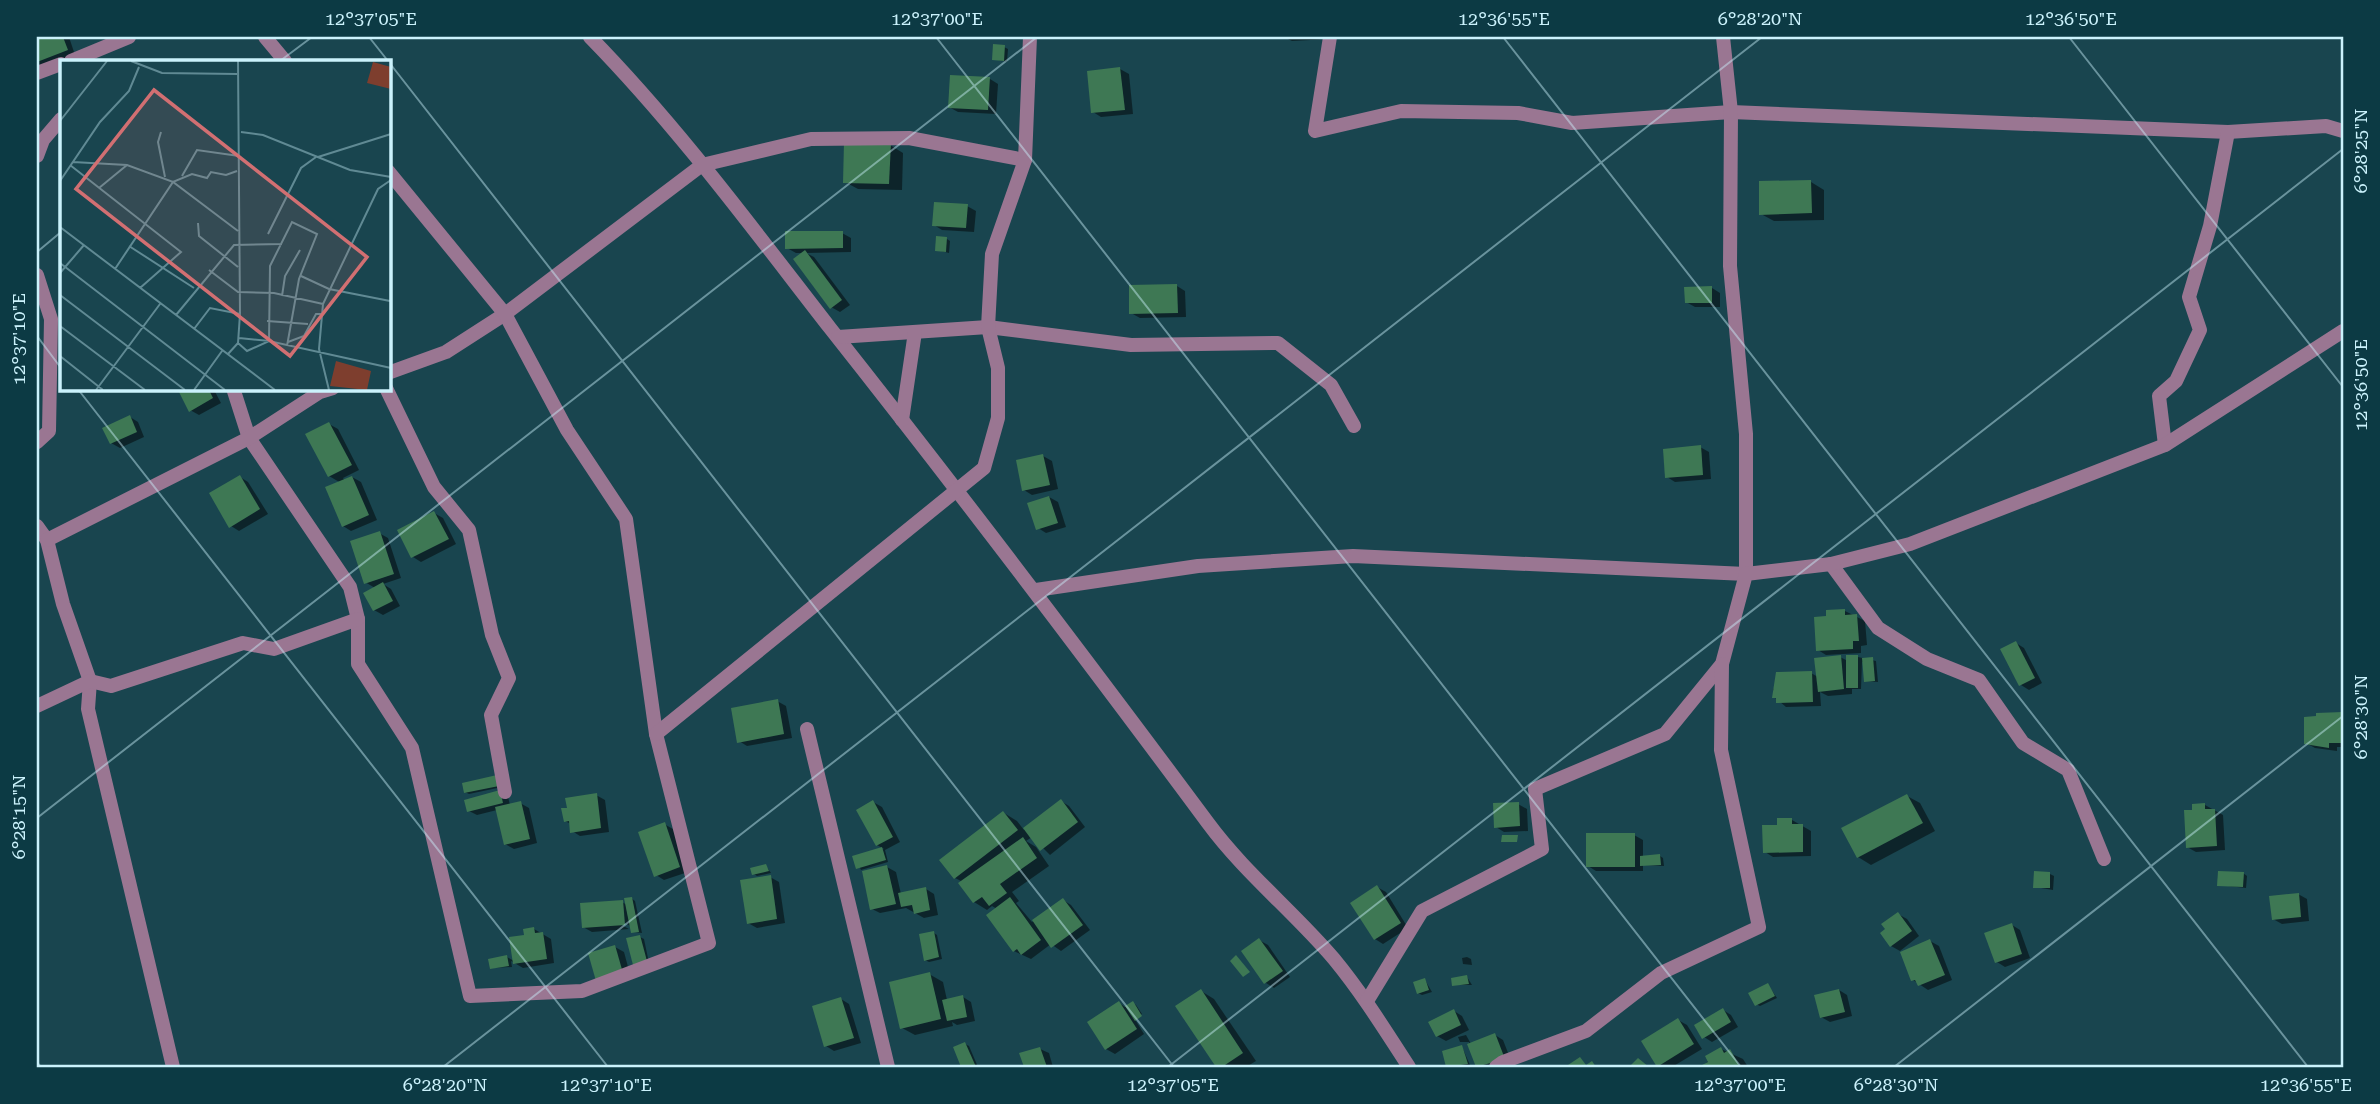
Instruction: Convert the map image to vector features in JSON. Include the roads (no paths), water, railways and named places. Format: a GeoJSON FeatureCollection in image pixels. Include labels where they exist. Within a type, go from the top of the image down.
{"type":"FeatureCollection","features":[{"type":"Feature","properties":{"kind":"street"},"geometry":{"type":"LineString","coordinates":[[75,60],[129,37]]}},
{"type":"Feature","properties":{"kind":"street"},"geometry":{"type":"LineString","coordinates":[[265,37],[284,60]]}},
{"type":"Feature","properties":{"kind":"street"},"geometry":{"type":"LineString","coordinates":[[590,37],[637,85],[838,337],[1036,590],[1211,828],[1333,957],[1367,1001],[1409,1067]]}},
{"type":"Feature","properties":{"kind":"street"},"geometry":{"type":"LineString","coordinates":[[656,734],[984,468],[998,418],[998,368],[988,327],[992,254],[1025,160],[1030,37]]}},
{"type":"Feature","properties":{"kind":"street"},"geometry":{"type":"LineString","coordinates":[[1330,37],[1315,131],[1401,111],[1518,113],[1572,123],[1731,112],[2228,132],[2326,125],[2343,131]]}},
{"type":"Feature","properties":{"kind":"street"},"geometry":{"type":"LineString","coordinates":[[1496,1067],[1586,1031],[1661,973],[1759,927],[1721,750],[1722,664],[1746,574],[1746,434],[1730,266],[1731,112],[1723,37]]}},
{"type":"Feature","properties":{"kind":"street"},"geometry":{"type":"LineString","coordinates":[[37,73],[60,65]]}},
{"type":"Feature","properties":{"kind":"street"},"geometry":{"type":"LineString","coordinates":[[37,156],[43,139],[60,120]]}},
{"type":"Feature","properties":{"kind":"street"},"geometry":{"type":"LineString","coordinates":[[2165,445],[2160,397],[2176,381],[2200,330],[2189,298],[2210,226],[2228,132]]}},
{"type":"Feature","properties":{"kind":"street"},"geometry":{"type":"LineString","coordinates":[[390,372],[446,352],[505,314],[702,165],[811,139],[909,138],[1025,160]]}},
{"type":"Feature","properties":{"kind":"street"},"geometry":{"type":"LineString","coordinates":[[234,390],[249,438],[350,587],[358,619],[358,664],[412,748],[470,996],[582,991],[709,943],[656,734],[626,519],[567,430],[505,314],[464,268],[390,174]]}},
{"type":"Feature","properties":{"kind":"street"},"geometry":{"type":"LineString","coordinates":[[37,275],[56,318],[49,430],[37,442]]}},
{"type":"Feature","properties":{"kind":"street"},"geometry":{"type":"LineString","coordinates":[[838,337],[988,327],[1131,345],[1279,343],[1331,385],[1354,426]]}},
{"type":"Feature","properties":{"kind":"street"},"geometry":{"type":"LineString","coordinates":[[1036,590],[1198,566],[1353,556],[1746,574],[1830,564],[1910,544],[2165,445],[2343,331]]}},
{"type":"Feature","properties":{"kind":"street"},"geometry":{"type":"LineString","coordinates":[[902,419],[915,332]]}},
{"type":"Feature","properties":{"kind":"street"},"geometry":{"type":"LineString","coordinates":[[47,540],[249,438],[327,390]]}},
{"type":"Feature","properties":{"kind":"street"},"geometry":{"type":"LineString","coordinates":[[387,390],[434,487],[469,530],[492,635],[509,678],[491,715],[505,792]]}},
{"type":"Feature","properties":{"kind":"street"},"geometry":{"type":"LineString","coordinates":[[37,526],[47,540],[63,604],[90,681],[88,709],[173,1067]]}},
{"type":"Feature","properties":{"kind":"street"},"geometry":{"type":"LineString","coordinates":[[1830,564],[1878,628],[1927,659],[1979,680],[2023,743],[2068,770],[2104,859]]}},
{"type":"Feature","properties":{"kind":"street"},"geometry":{"type":"LineString","coordinates":[[37,706],[90,681],[111,685],[243,643],[274,649],[358,619]]}},
{"type":"Feature","properties":{"kind":"street"},"geometry":{"type":"LineString","coordinates":[[1367,1001],[1422,911],[1542,849],[1535,789],[1665,734],[1722,664]]}},
{"type":"Feature","properties":{"kind":"street"},"geometry":{"type":"LineString","coordinates":[[807,729],[888,1067]]}}]}
